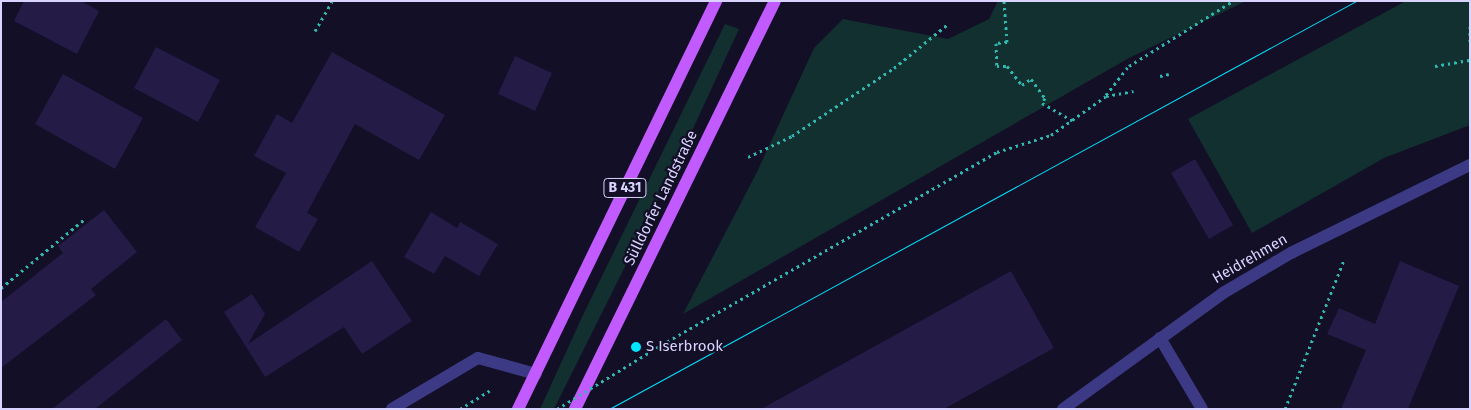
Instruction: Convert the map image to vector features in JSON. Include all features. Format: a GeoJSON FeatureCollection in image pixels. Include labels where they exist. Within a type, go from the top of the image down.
{"type":"FeatureCollection","features":[{"type":"Feature","properties":{"kind":"main road","name":"B 431"},"geometry":{"type":"LineString","coordinates":[[518,409],[716,1]]}},
{"type":"Feature","properties":{"kind":"main road","name":"Sülldorfer Landstraße"},"geometry":{"type":"LineString","coordinates":[[575,409],[775,1]]}},
{"type":"Feature","properties":{"kind":"street","name":"Heidrehmen"},"geometry":{"type":"LineString","coordinates":[[1063,409],[1223,293],[1291,253],[1470,165]]}},
{"type":"Feature","properties":{"kind":"street"},"geometry":{"type":"LineString","coordinates":[[1160,338],[1202,409]]}},
{"type":"Feature","properties":{"kind":"street"},"geometry":{"type":"LineString","coordinates":[[392,409],[478,358],[536,374]]}},
{"type":"Feature","properties":{"kind":"path"},"geometry":{"type":"LineString","coordinates":[[315,31],[332,1]]}},
{"type":"Feature","properties":{"kind":"path"},"geometry":{"type":"LineString","coordinates":[[1004,1],[1007,42],[996,43],[997,66],[1007,66],[1022,85],[1031,79],[1045,98],[1042,103],[1073,121]]}},
{"type":"Feature","properties":{"kind":"path"},"geometry":{"type":"LineString","coordinates":[[557,409],[656,348],[997,152],[1051,135],[1106,96],[1129,66],[1233,1]]}},
{"type":"Feature","properties":{"kind":"path"},"geometry":{"type":"LineString","coordinates":[[748,157],[792,136],[878,78],[948,24]]}},
{"type":"Feature","properties":{"kind":"path"},"geometry":{"type":"LineString","coordinates":[[1470,26],[1470,44]]}},
{"type":"Feature","properties":{"kind":"path"},"geometry":{"type":"LineString","coordinates":[[1435,66],[1470,60]]}},
{"type":"Feature","properties":{"kind":"path"},"geometry":{"type":"LineString","coordinates":[[1160,76],[1169,74]]}},
{"type":"Feature","properties":{"kind":"path"},"geometry":{"type":"LineString","coordinates":[[1106,96],[1134,91]]}},
{"type":"Feature","properties":{"kind":"path"},"geometry":{"type":"LineString","coordinates":[[1,288],[86,218]]}},
{"type":"Feature","properties":{"kind":"path"},"geometry":{"type":"LineString","coordinates":[[1285,409],[1344,260]]}},
{"type":"Feature","properties":{"kind":"path"},"geometry":{"type":"LineString","coordinates":[[460,409],[491,390]]}},
{"type":"Feature","properties":{"kind":"green space"},"geometry":{"type":"Polygon","coordinates":[[[998,1],[1246,1],[1129,58],[683,314],[757,172],[814,48],[843,19],[948,39],[989,19],[998,1]]]}},
{"type":"Feature","properties":{"kind":"green space"},"geometry":{"type":"Polygon","coordinates":[[[1406,1],[1470,1],[1470,125],[1384,158],[1252,233],[1188,119],[1406,1]]]}},
{"type":"Feature","properties":{"kind":"green space"},"geometry":{"type":"Polygon","coordinates":[[[725,24],[739,29],[685,146],[554,409],[540,409],[582,317],[725,24]]]}},
{"type":"Feature","properties":{"kind":"building"},"geometry":{"type":"Polygon","coordinates":[[[24,1],[81,1],[99,11],[77,54],[14,21],[24,1]]]}},
{"type":"Feature","properties":{"kind":"building"},"geometry":{"type":"Polygon","coordinates":[[[156,47],[220,80],[198,122],[134,88],[156,47]]]}},
{"type":"Feature","properties":{"kind":"building"},"geometry":{"type":"Polygon","coordinates":[[[332,52],[445,115],[419,160],[355,124],[307,213],[318,219],[299,252],[255,227],[286,173],[254,156],[277,114],[292,123],[332,52]]]}},
{"type":"Feature","properties":{"kind":"building"},"geometry":{"type":"Polygon","coordinates":[[[515,56],[552,73],[535,111],[498,94],[515,56]]]}},
{"type":"Feature","properties":{"kind":"building"},"geometry":{"type":"Polygon","coordinates":[[[63,74],[143,118],[115,169],[35,124],[63,74]]]}},
{"type":"Feature","properties":{"kind":"building"},"geometry":{"type":"Polygon","coordinates":[[[1195,159],[1233,225],[1209,239],[1171,173],[1195,159]]]}},
{"type":"Feature","properties":{"kind":"building"},"geometry":{"type":"Polygon","coordinates":[[[104,210],[137,252],[91,289],[96,295],[1,368],[1,302],[63,253],[58,246],[104,210]]]}},
{"type":"Feature","properties":{"kind":"building"},"geometry":{"type":"Polygon","coordinates":[[[431,212],[457,228],[460,222],[498,244],[479,276],[445,256],[434,274],[404,257],[431,212]]]}},
{"type":"Feature","properties":{"kind":"building"},"geometry":{"type":"Polygon","coordinates":[[[372,261],[412,321],[362,354],[344,327],[265,377],[224,312],[252,294],[265,314],[248,344],[372,261]]]}},
{"type":"Feature","properties":{"kind":"building"},"geometry":{"type":"Polygon","coordinates":[[[1400,261],[1459,286],[1408,409],[1341,409],[1366,350],[1327,334],[1339,308],[1375,324],[1400,261]]]}},
{"type":"Feature","properties":{"kind":"building"},"geometry":{"type":"Polygon","coordinates":[[[1011,271],[1054,348],[944,409],[761,409],[1011,271]]]}},
{"type":"Feature","properties":{"kind":"building"},"geometry":{"type":"Polygon","coordinates":[[[166,319],[182,340],[95,409],[52,409],[166,319]]]}},
{"type":"Feature","properties":{"kind":"tram line"},"geometry":{"type":"LineString","coordinates":[[609,409],[1356,1]]}},
{"type":"Feature","properties":{"kind":"place","name":"S Iserbrook"},"geometry":{"type":"Point","coordinates":[636,347]}}]}
